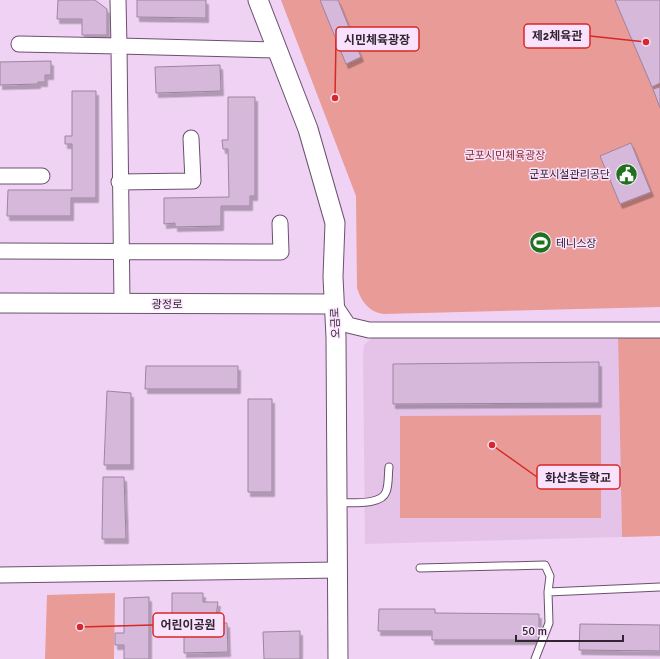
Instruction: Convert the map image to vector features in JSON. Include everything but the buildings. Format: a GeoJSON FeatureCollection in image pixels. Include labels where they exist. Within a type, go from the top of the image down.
{"type":"FeatureCollection","features":[{"type":"Feature","properties":{"kind":"street"},"geometry":{"type":"LineString","coordinates":[[118,0],[119,182],[122,303]]}},
{"type":"Feature","properties":{"kind":"street","name":"오금로"},"geometry":{"type":"LineString","coordinates":[[258,0],[308,129],[335,223],[333,277],[338,659]]}},
{"type":"Feature","properties":{"kind":"street"},"geometry":{"type":"LineString","coordinates":[[19,44],[277,50]]}},
{"type":"Feature","properties":{"kind":"street"},"geometry":{"type":"LineString","coordinates":[[119,182],[193,181],[191,138]]}},
{"type":"Feature","properties":{"kind":"street"},"geometry":{"type":"LineString","coordinates":[[0,176],[42,176]]}},
{"type":"Feature","properties":{"kind":"street"},"geometry":{"type":"LineString","coordinates":[[0,251],[281,252],[280,223]]}},
{"type":"Feature","properties":{"kind":"street","name":"광정로"},"geometry":{"type":"LineString","coordinates":[[0,303],[334,304]]}},
{"type":"Feature","properties":{"kind":"street"},"geometry":{"type":"LineString","coordinates":[[334,304],[348,325],[369,330],[659,330]]}},
{"type":"Feature","properties":{"kind":"street"},"geometry":{"type":"LineString","coordinates":[[0,575],[338,570]]}},
{"type":"Feature","properties":{"kind":"lane"},"geometry":{"type":"LineString","coordinates":[[337,503],[375,502],[382,498],[386,492],[388,467]]}},
{"type":"Feature","properties":{"kind":"lane"},"geometry":{"type":"LineString","coordinates":[[420,568],[544,565],[550,576],[548,592],[548,623],[535,659]]}},
{"type":"Feature","properties":{"kind":"lane"},"geometry":{"type":"LineString","coordinates":[[548,592],[660,587]]}},
{"type":"Feature","properties":{"kind":"shaded area"},"geometry":{"type":"Polygon","coordinates":[[[376,334],[618,335],[622,537],[365,544],[363,354],[364,345],[376,334]]]}},
{"type":"Feature","properties":{"kind":"green space","name":"군포시민체육광장"},"geometry":{"type":"Polygon","coordinates":[[[281,0],[660,0],[660,307],[383,314],[374,311],[366,305],[357,288],[356,196],[281,0]]]}},
{"type":"Feature","properties":{"kind":"green space"},"geometry":{"type":"Polygon","coordinates":[[[660,333],[660,536],[622,537],[618,335],[660,333]]]}},
{"type":"Feature","properties":{"kind":"green space"},"geometry":{"type":"Polygon","coordinates":[[[601,415],[601,518],[400,518],[400,416],[601,415]]]}},
{"type":"Feature","properties":{"kind":"green space"},"geometry":{"type":"Polygon","coordinates":[[[115,593],[114,659],[45,659],[47,595],[115,593]]]}},
{"type":"Feature","properties":{"kind":"place","name":"제2체육관"},"geometry":{"type":"Point","coordinates":[646,42]}},
{"type":"Feature","properties":{"kind":"place","name":"시민체육광장"},"geometry":{"type":"Point","coordinates":[335,98]}},
{"type":"Feature","properties":{"kind":"place","name":"군포시설관리공단"},"geometry":{"type":"Point","coordinates":[626,174]}},
{"type":"Feature","properties":{"kind":"place","name":"테니스장"},"geometry":{"type":"Point","coordinates":[541,243]}},
{"type":"Feature","properties":{"kind":"place","name":"화산초등학교"},"geometry":{"type":"Point","coordinates":[492,445]}},
{"type":"Feature","properties":{"kind":"place","name":"어린이공원"},"geometry":{"type":"Point","coordinates":[80,627]}}]}
